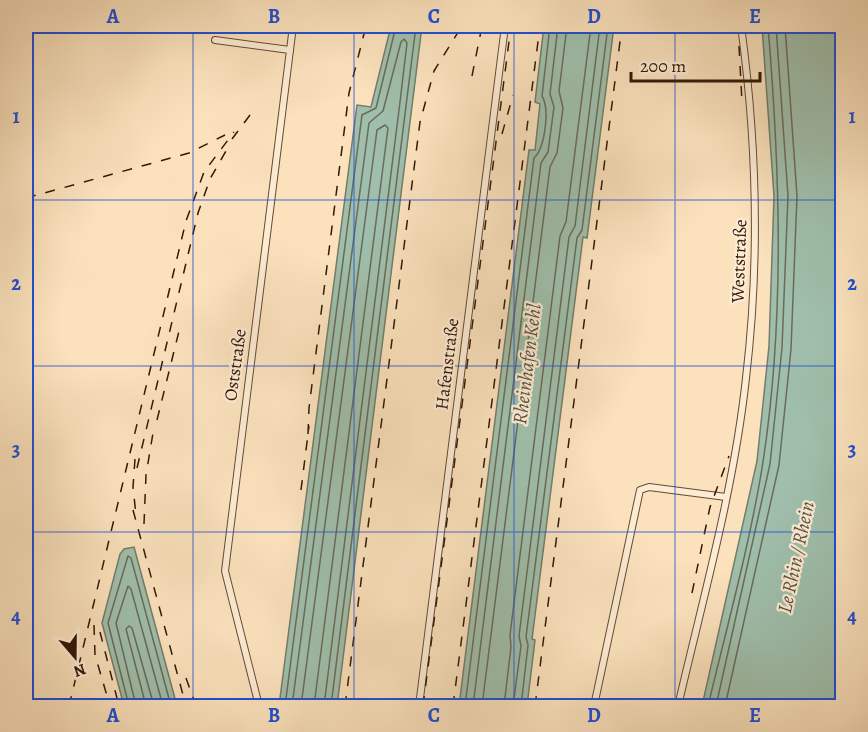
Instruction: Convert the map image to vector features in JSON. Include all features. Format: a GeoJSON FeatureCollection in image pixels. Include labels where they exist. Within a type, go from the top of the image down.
{"type":"FeatureCollection","features":[{"type":"Feature","properties":{"kind":"street","name":"Oststraße"},"geometry":{"type":"LineString","coordinates":[[259,706],[225,571],[293,26]]}},
{"type":"Feature","properties":{"kind":"street","name":"Hafenstraße"},"geometry":{"type":"LineString","coordinates":[[419,706],[505,26]]}},
{"type":"Feature","properties":{"kind":"street","name":"Weststraße"},"geometry":{"type":"LineString","coordinates":[[678,706],[726,496],[746,379],[755,251],[754,158],[741,26]]}},
{"type":"Feature","properties":{"kind":"street"},"geometry":{"type":"LineString","coordinates":[[215,40],[290,50]]}},
{"type":"Feature","properties":{"kind":"street"},"geometry":{"type":"LineString","coordinates":[[594,706],[640,490],[649,487],[726,496]]}},
{"type":"Feature","properties":{"kind":"water"},"geometry":{"type":"Polygon","coordinates":[[[391,26],[422,26],[337,706],[279,706],[357,105],[371,107],[391,26]]]}},
{"type":"Feature","properties":{"kind":"water","name":"Rheinhafen Kehl"},"geometry":{"type":"Polygon","coordinates":[[[544,26],[614,26],[587,238],[583,237],[532,639],[535,640],[527,706],[459,706],[529,150],[535,150],[540,104],[535,102],[544,26]]]}},
{"type":"Feature","properties":{"kind":"water","name":"Le Rhin / Rhein"},"geometry":{"type":"Polygon","coordinates":[[[762,26],[842,26],[842,706],[702,706],[757,461],[769,346],[774,196],[762,26]]]}},
{"type":"Feature","properties":{"kind":"water"},"geometry":{"type":"Polygon","coordinates":[[[134,547],[177,706],[124,706],[102,623],[120,554],[124,549],[134,547]]]}},
{"type":"Feature","properties":{"kind":"railway"},"geometry":{"type":"LineString","coordinates":[[308,434],[309,408],[349,93],[366,26]]}},
{"type":"Feature","properties":{"kind":"railway"},"geometry":{"type":"LineString","coordinates":[[345,706],[420,122],[434,71],[462,26]]}},
{"type":"Feature","properties":{"kind":"railway"},"geometry":{"type":"LineString","coordinates":[[472,76],[482,26]]}},
{"type":"Feature","properties":{"kind":"railway"},"geometry":{"type":"LineString","coordinates":[[423,706],[511,26]]}},
{"type":"Feature","properties":{"kind":"railway"},"geometry":{"type":"LineString","coordinates":[[453,706],[540,26]]}},
{"type":"Feature","properties":{"kind":"railway"},"geometry":{"type":"LineString","coordinates":[[535,706],[622,26]]}},
{"type":"Feature","properties":{"kind":"railway"},"geometry":{"type":"LineString","coordinates":[[739,46],[742,102]]}},
{"type":"Feature","properties":{"kind":"railway"},"geometry":{"type":"LineString","coordinates":[[502,134],[513,95]]}},
{"type":"Feature","properties":{"kind":"railway"},"geometry":{"type":"LineString","coordinates":[[232,139],[253,111]]}},
{"type":"Feature","properties":{"kind":"railway"},"geometry":{"type":"LineString","coordinates":[[69,706],[186,221],[204,172],[234,132]]}},
{"type":"Feature","properties":{"kind":"railway"},"geometry":{"type":"LineString","coordinates":[[26,198],[189,153],[225,135]]}},
{"type":"Feature","properties":{"kind":"railway"},"geometry":{"type":"LineString","coordinates":[[137,468],[198,213],[210,179],[226,151]]}},
{"type":"Feature","properties":{"kind":"railway"},"geometry":{"type":"LineString","coordinates":[[157,420],[180,327]]}},
{"type":"Feature","properties":{"kind":"railway"},"geometry":{"type":"LineString","coordinates":[[301,490],[309,426]]}},
{"type":"Feature","properties":{"kind":"railway"},"geometry":{"type":"LineString","coordinates":[[144,524],[146,475],[154,427]]}},
{"type":"Feature","properties":{"kind":"railway"},"geometry":{"type":"LineString","coordinates":[[692,593],[710,507],[729,456]]}},
{"type":"Feature","properties":{"kind":"railway"},"geometry":{"type":"LineString","coordinates":[[135,459],[133,487],[136,515]]}},
{"type":"Feature","properties":{"kind":"railway"},"geometry":{"type":"LineString","coordinates":[[133,510],[186,706]]}},
{"type":"Feature","properties":{"kind":"railway"},"geometry":{"type":"LineString","coordinates":[[94,625],[95,655],[110,706]]}},
{"type":"Feature","properties":{"kind":"railway"},"geometry":{"type":"LineString","coordinates":[[100,632],[119,706]]}},
{"type":"Feature","properties":{"kind":"railway"},"geometry":{"type":"LineString","coordinates":[[186,678],[196,706]]}}]}
